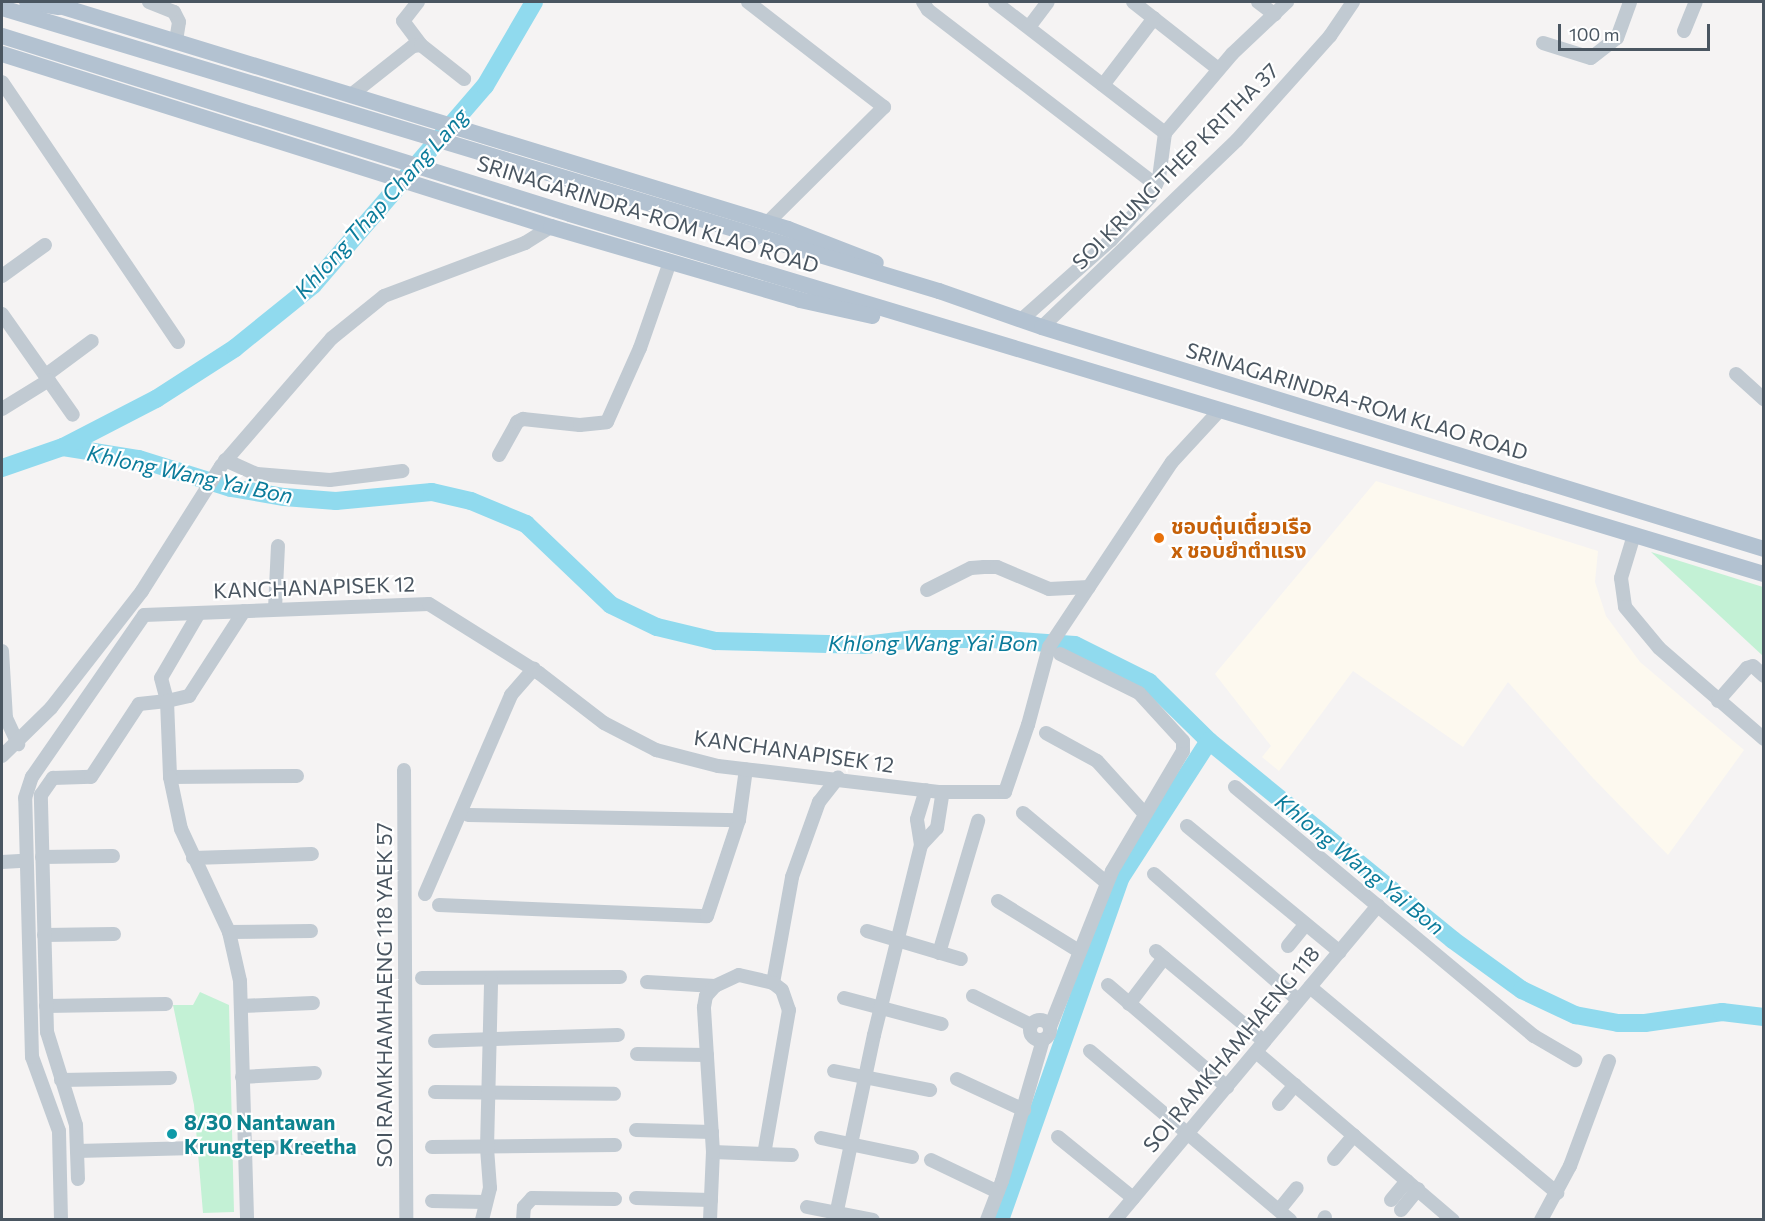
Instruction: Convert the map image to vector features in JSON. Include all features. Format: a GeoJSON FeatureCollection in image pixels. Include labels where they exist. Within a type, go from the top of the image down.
{"type":"FeatureCollection","features":[{"type":"Feature","properties":{"kind":"main road"},"geometry":{"type":"LineString","coordinates":[[27,2],[75,10]]}},
{"type":"Feature","properties":{"kind":"main road"},"geometry":{"type":"LineString","coordinates":[[47,2],[75,10]]}},
{"type":"Feature","properties":{"kind":"main road","name":"SRINAGARINDRA-ROM KLAO ROAD"},"geometry":{"type":"LineString","coordinates":[[2,8],[476,154],[939,291],[1042,327],[1764,549]]}},
{"type":"Feature","properties":{"kind":"main road","name":"SRINAGARINDRA-ROM KLAO ROAD"},"geometry":{"type":"LineString","coordinates":[[75,10],[767,223],[828,244],[939,291]]}},
{"type":"Feature","properties":{"kind":"main road","name":"SRINAGARINDRA-ROM KLAO ROAD"},"geometry":{"type":"LineString","coordinates":[[2,36],[938,326],[1764,574]]}},
{"type":"Feature","properties":{"kind":"main road","name":"SRINAGARINDRA-ROM KLAO ROAD"},"geometry":{"type":"LineString","coordinates":[[2,52],[369,170],[670,262],[800,300],[938,326]]}},
{"type":"Feature","properties":{"kind":"street"},"geometry":{"type":"LineString","coordinates":[[150,2],[174,12],[179,22],[177,41]]}},
{"type":"Feature","properties":{"kind":"street"},"geometry":{"type":"LineString","coordinates":[[418,2],[403,21],[421,45],[464,79]]}},
{"type":"Feature","properties":{"kind":"street"},"geometry":{"type":"LineString","coordinates":[[748,2],[884,107],[767,223]]}},
{"type":"Feature","properties":{"kind":"street"},"geometry":{"type":"LineString","coordinates":[[923,2],[928,10],[1156,185]]}},
{"type":"Feature","properties":{"kind":"street"},"geometry":{"type":"LineString","coordinates":[[995,2],[1165,133]]}},
{"type":"Feature","properties":{"kind":"street"},"geometry":{"type":"LineString","coordinates":[[1029,27],[1048,2]]}},
{"type":"Feature","properties":{"kind":"street"},"geometry":{"type":"LineString","coordinates":[[1133,2],[1218,69]]}},
{"type":"Feature","properties":{"kind":"street"},"geometry":{"type":"LineString","coordinates":[[1258,2],[1275,15]]}},
{"type":"Feature","properties":{"kind":"street"},"geometry":{"type":"LineString","coordinates":[[1022,320],[1111,240],[1156,185],[1165,133],[1218,69],[1287,2]]}},
{"type":"Feature","properties":{"kind":"street","name":"SOI KRUNG THEP KRITHA 37"},"geometry":{"type":"LineString","coordinates":[[1042,327],[1237,140],[1330,36],[1353,2]]}},
{"type":"Feature","properties":{"kind":"street"},"geometry":{"type":"LineString","coordinates":[[1543,43],[1592,58],[1617,38],[1630,2]]}},
{"type":"Feature","properties":{"kind":"street"},"geometry":{"type":"LineString","coordinates":[[1684,31],[1696,2]]}},
{"type":"Feature","properties":{"kind":"street"},"geometry":{"type":"LineString","coordinates":[[1103,85],[1154,18]]}},
{"type":"Feature","properties":{"kind":"street"},"geometry":{"type":"LineString","coordinates":[[351,95],[413,46],[421,45]]}},
{"type":"Feature","properties":{"kind":"street"},"geometry":{"type":"LineString","coordinates":[[2,82],[178,342]]}},
{"type":"Feature","properties":{"kind":"street"},"geometry":{"type":"LineString","coordinates":[[2,756],[18,744],[51,708],[142,591],[223,463],[332,338],[371,303],[525,243],[552,227]]}},
{"type":"Feature","properties":{"kind":"street"},"geometry":{"type":"LineString","coordinates":[[2,276],[45,245]]}},
{"type":"Feature","properties":{"kind":"street"},"geometry":{"type":"LineString","coordinates":[[499,454],[517,422],[523,419],[580,425],[607,422],[640,348],[670,262]]}},
{"type":"Feature","properties":{"kind":"street"},"geometry":{"type":"LineString","coordinates":[[3,318],[73,415]]}},
{"type":"Feature","properties":{"kind":"street"},"geometry":{"type":"LineString","coordinates":[[2,409],[47,378],[92,341]]}},
{"type":"Feature","properties":{"kind":"street"},"geometry":{"type":"LineString","coordinates":[[1736,374],[1764,399]]}},
{"type":"Feature","properties":{"kind":"street"},"geometry":{"type":"LineString","coordinates":[[987,1220],[1024,1110],[1043,1040],[1107,883],[1144,813],[1182,755],[1183,741],[1139,693],[1054,651],[1065,622],[1172,462],[1220,410]]}},
{"type":"Feature","properties":{"kind":"street"},"geometry":{"type":"LineString","coordinates":[[223,463],[257,474],[330,480],[402,471]]}},
{"type":"Feature","properties":{"kind":"street"},"geometry":{"type":"LineString","coordinates":[[1634,535],[1621,578],[1625,607],[1659,648],[1764,740]]}},
{"type":"Feature","properties":{"kind":"street"},"geometry":{"type":"LineString","coordinates":[[275,609],[278,546]]}},
{"type":"Feature","properties":{"kind":"street"},"geometry":{"type":"LineString","coordinates":[[927,590],[971,568],[984,567],[997,567],[1048,589],[1089,587]]}},
{"type":"Feature","properties":{"kind":"street","name":"KANCHANAPISEK 12"},"geometry":{"type":"LineString","coordinates":[[61,1220],[59,1131],[32,1057],[24,861],[25,798],[32,777],[144,615],[429,604],[534,669],[604,723],[656,750],[718,766],[838,778],[943,792],[1005,792],[1054,651]]}},
{"type":"Feature","properties":{"kind":"street"},"geometry":{"type":"LineString","coordinates":[[78,1179],[76,1125],[47,1032],[41,795],[53,778],[91,777],[139,704],[189,696],[244,611]]}},
{"type":"Feature","properties":{"kind":"street"},"geometry":{"type":"LineString","coordinates":[[200,613],[161,678],[166,700],[170,777],[181,829],[229,932],[240,981],[247,1220]]}},
{"type":"Feature","properties":{"kind":"street"},"geometry":{"type":"LineString","coordinates":[[2,651],[6,718],[18,744]]}},
{"type":"Feature","properties":{"kind":"street"},"geometry":{"type":"LineString","coordinates":[[1718,701],[1746,668],[1754,666],[1764,676]]}},
{"type":"Feature","properties":{"kind":"street"},"geometry":{"type":"LineString","coordinates":[[425,894],[511,694],[534,669]]}},
{"type":"Feature","properties":{"kind":"street"},"geometry":{"type":"LineString","coordinates":[[1046,733],[1097,761],[1144,813]]}},
{"type":"Feature","properties":{"kind":"street"},"geometry":{"type":"LineString","coordinates":[[439,905],[707,916],[739,820],[746,769]]}},
{"type":"Feature","properties":{"kind":"street","name":"SOI RAMKHAMHAENG 118 YAEK 57"},"geometry":{"type":"LineString","coordinates":[[404,770],[406,1220]]}},
{"type":"Feature","properties":{"kind":"street"},"geometry":{"type":"LineString","coordinates":[[170,777],[297,776]]}},
{"type":"Feature","properties":{"kind":"street"},"geometry":{"type":"LineString","coordinates":[[774,983],[792,877],[819,802],[838,778]]}},
{"type":"Feature","properties":{"kind":"street"},"geometry":{"type":"LineString","coordinates":[[1235,787],[1534,1036],[1575,1060]]}},
{"type":"Feature","properties":{"kind":"street"},"geometry":{"type":"LineString","coordinates":[[836,1216],[880,1008],[921,845],[917,819],[926,790]]}},
{"type":"Feature","properties":{"kind":"street"},"geometry":{"type":"LineString","coordinates":[[921,845],[937,828],[943,792]]}},
{"type":"Feature","properties":{"kind":"street"},"geometry":{"type":"LineString","coordinates":[[1023,813],[1107,883]]}},
{"type":"Feature","properties":{"kind":"street"},"geometry":{"type":"LineString","coordinates":[[468,815],[739,820]]}},
{"type":"Feature","properties":{"kind":"street"},"geometry":{"type":"LineString","coordinates":[[939,953],[978,821]]}},
{"type":"Feature","properties":{"kind":"street"},"geometry":{"type":"LineString","coordinates":[[1187,826],[1340,952]]}},
{"type":"Feature","properties":{"kind":"street"},"geometry":{"type":"LineString","coordinates":[[193,858],[312,854]]}},
{"type":"Feature","properties":{"kind":"street"},"geometry":{"type":"LineString","coordinates":[[42,857],[113,856]]}},
{"type":"Feature","properties":{"kind":"street"},"geometry":{"type":"LineString","coordinates":[[2,862],[24,861]]}},
{"type":"Feature","properties":{"kind":"street"},"geometry":{"type":"LineString","coordinates":[[1154,874],[1298,1000]]}},
{"type":"Feature","properties":{"kind":"street"},"geometry":{"type":"LineString","coordinates":[[998,901],[1079,951]]}},
{"type":"Feature","properties":{"kind":"street","name":"SOI RAMKHAMHAENG 118"},"geometry":{"type":"LineString","coordinates":[[1115,1220],[1378,906]]}},
{"type":"Feature","properties":{"kind":"street"},"geometry":{"type":"LineString","coordinates":[[1288,946],[1306,924]]}},
{"type":"Feature","properties":{"kind":"street"},"geometry":{"type":"LineString","coordinates":[[229,932],[311,931]]}},
{"type":"Feature","properties":{"kind":"street"},"geometry":{"type":"LineString","coordinates":[[867,931],[960,959]]}},
{"type":"Feature","properties":{"kind":"street"},"geometry":{"type":"LineString","coordinates":[[44,935],[114,934]]}},
{"type":"Feature","properties":{"kind":"street"},"geometry":{"type":"LineString","coordinates":[[1129,1004],[1160,955],[1260,1047],[1295,1085],[1453,1220]]}},
{"type":"Feature","properties":{"kind":"street"},"geometry":{"type":"LineString","coordinates":[[647,982],[714,986],[739,975],[774,983],[782,990],[789,1010],[764,1154]]}},
{"type":"Feature","properties":{"kind":"street"},"geometry":{"type":"LineString","coordinates":[[423,978],[491,980],[620,977]]}},
{"type":"Feature","properties":{"kind":"street"},"geometry":{"type":"LineString","coordinates":[[482,1220],[490,1188],[487,1148],[491,980]]}},
{"type":"Feature","properties":{"kind":"street"},"geometry":{"type":"LineString","coordinates":[[1108,985],[1227,1087]]}},
{"type":"Feature","properties":{"kind":"street"},"geometry":{"type":"LineString","coordinates":[[710,1220],[713,1152],[704,1007],[706,996],[714,986]]}},
{"type":"Feature","properties":{"kind":"street"},"geometry":{"type":"LineString","coordinates":[[1310,987],[1557,1193]]}},
{"type":"Feature","properties":{"kind":"street"},"geometry":{"type":"LineString","coordinates":[[974,996],[1030,1025],[1035,1039],[1043,1040]]}},
{"type":"Feature","properties":{"kind":"street"},"geometry":{"type":"LineString","coordinates":[[844,998],[942,1024]]}},
{"type":"Feature","properties":{"kind":"street"},"geometry":{"type":"LineString","coordinates":[[241,1006],[313,1003]]}},
{"type":"Feature","properties":{"kind":"street"},"geometry":{"type":"LineString","coordinates":[[46,1006],[166,1004]]}},
{"type":"Feature","properties":{"kind":"street"},"geometry":{"type":"LineString","coordinates":[[1030,1025],[1037,1020],[1045,1021],[1050,1027]]}},
{"type":"Feature","properties":{"kind":"street"},"geometry":{"type":"LineString","coordinates":[[435,1041],[618,1035]]}},
{"type":"Feature","properties":{"kind":"street"},"geometry":{"type":"LineString","coordinates":[[1090,1051],[1290,1220]]}},
{"type":"Feature","properties":{"kind":"street"},"geometry":{"type":"LineString","coordinates":[[637,1054],[707,1055]]}},
{"type":"Feature","properties":{"kind":"street"},"geometry":{"type":"LineString","coordinates":[[1541,1220],[1557,1193],[1609,1061]]}},
{"type":"Feature","properties":{"kind":"street"},"geometry":{"type":"LineString","coordinates":[[834,1071],[930,1090]]}},
{"type":"Feature","properties":{"kind":"street"},"geometry":{"type":"LineString","coordinates":[[242,1077],[315,1073]]}},
{"type":"Feature","properties":{"kind":"street"},"geometry":{"type":"LineString","coordinates":[[61,1080],[170,1078]]}},
{"type":"Feature","properties":{"kind":"street"},"geometry":{"type":"LineString","coordinates":[[957,1078],[1024,1110]]}},
{"type":"Feature","properties":{"kind":"street"},"geometry":{"type":"LineString","coordinates":[[1280,1104],[1295,1085]]}},
{"type":"Feature","properties":{"kind":"street"},"geometry":{"type":"LineString","coordinates":[[435,1092],[614,1094]]}},
{"type":"Feature","properties":{"kind":"street"},"geometry":{"type":"LineString","coordinates":[[636,1130],[712,1132]]}},
{"type":"Feature","properties":{"kind":"street"},"geometry":{"type":"LineString","coordinates":[[1334,1159],[1354,1135]]}},
{"type":"Feature","properties":{"kind":"street"},"geometry":{"type":"LineString","coordinates":[[1058,1137],[1133,1198]]}},
{"type":"Feature","properties":{"kind":"street"},"geometry":{"type":"LineString","coordinates":[[821,1138],[912,1157]]}},
{"type":"Feature","properties":{"kind":"street"},"geometry":{"type":"LineString","coordinates":[[432,1146],[487,1148],[615,1145]]}},
{"type":"Feature","properties":{"kind":"street"},"geometry":{"type":"LineString","coordinates":[[244,1147],[318,1148]]}},
{"type":"Feature","properties":{"kind":"street"},"geometry":{"type":"LineString","coordinates":[[77,1151],[195,1148]]}},
{"type":"Feature","properties":{"kind":"street"},"geometry":{"type":"LineString","coordinates":[[713,1152],[792,1155]]}},
{"type":"Feature","properties":{"kind":"street"},"geometry":{"type":"LineString","coordinates":[[931,1160],[998,1192]]}},
{"type":"Feature","properties":{"kind":"street"},"geometry":{"type":"LineString","coordinates":[[1396,1205],[1412,1185]]}},
{"type":"Feature","properties":{"kind":"street"},"geometry":{"type":"LineString","coordinates":[[1279,1210],[1297,1188]]}},
{"type":"Feature","properties":{"kind":"street"},"geometry":{"type":"LineString","coordinates":[[523,1220],[524,1207],[532,1198],[615,1199]]}},
{"type":"Feature","properties":{"kind":"street"},"geometry":{"type":"LineString","coordinates":[[636,1198],[711,1200]]}},
{"type":"Feature","properties":{"kind":"street"},"geometry":{"type":"LineString","coordinates":[[432,1201],[486,1202]]}},
{"type":"Feature","properties":{"kind":"street"},"geometry":{"type":"LineString","coordinates":[[807,1207],[836,1216],[873,1220]]}},
{"type":"Feature","properties":{"kind":"shaded area"},"geometry":{"type":"Polygon","coordinates":[[[1376,481],[1598,551],[1595,582],[1606,616],[1640,662],[1744,750],[1668,855],[1592,777],[1508,682],[1463,747],[1353,671],[1279,771],[1262,757],[1271,746],[1215,674],[1376,481]]]}},
{"type":"Feature","properties":{"kind":"green space"},"geometry":{"type":"Polygon","coordinates":[[[1651,552],[1763,587],[1763,656],[1651,552]]]}},
{"type":"Feature","properties":{"kind":"green space"},"geometry":{"type":"Polygon","coordinates":[[[200,992],[229,1005],[234,1212],[203,1213],[194,1105],[173,1005],[193,1005],[200,992]]]}},
{"type":"Feature","properties":{"kind":"waterway","name":"Khlong Thap Chang Lang"},"geometry":{"type":"LineString","coordinates":[[2,468],[63,447],[156,399],[235,348],[313,285],[485,86],[534,2]]}},
{"type":"Feature","properties":{"kind":"waterway","name":"Khlong Wang Yai Bon"},"geometry":{"type":"LineString","coordinates":[[63,447],[139,459],[231,488],[284,497],[336,501],[432,492],[471,501],[526,524],[611,605],[657,627],[715,641],[865,645],[913,639],[992,639],[1075,645],[1149,682],[1209,741],[1453,940],[1522,990],[1575,1015],[1618,1023],[1645,1023],[1722,1012],[1764,1017]]}},
{"type":"Feature","properties":{"kind":"waterway"},"geometry":{"type":"LineString","coordinates":[[1000,1220],[1121,877],[1209,741]]}},
{"type":"Feature","properties":{"kind":"place","name":"ชอบตุ๋นเตี๋ยวเรือ x ชอบยำตำแรง"},"geometry":{"type":"Point","coordinates":[1159,538]}},
{"type":"Feature","properties":{"kind":"place","name":"8/30 Nantawan Krungtep Kreetha"},"geometry":{"type":"Point","coordinates":[172,1134]}}]}
